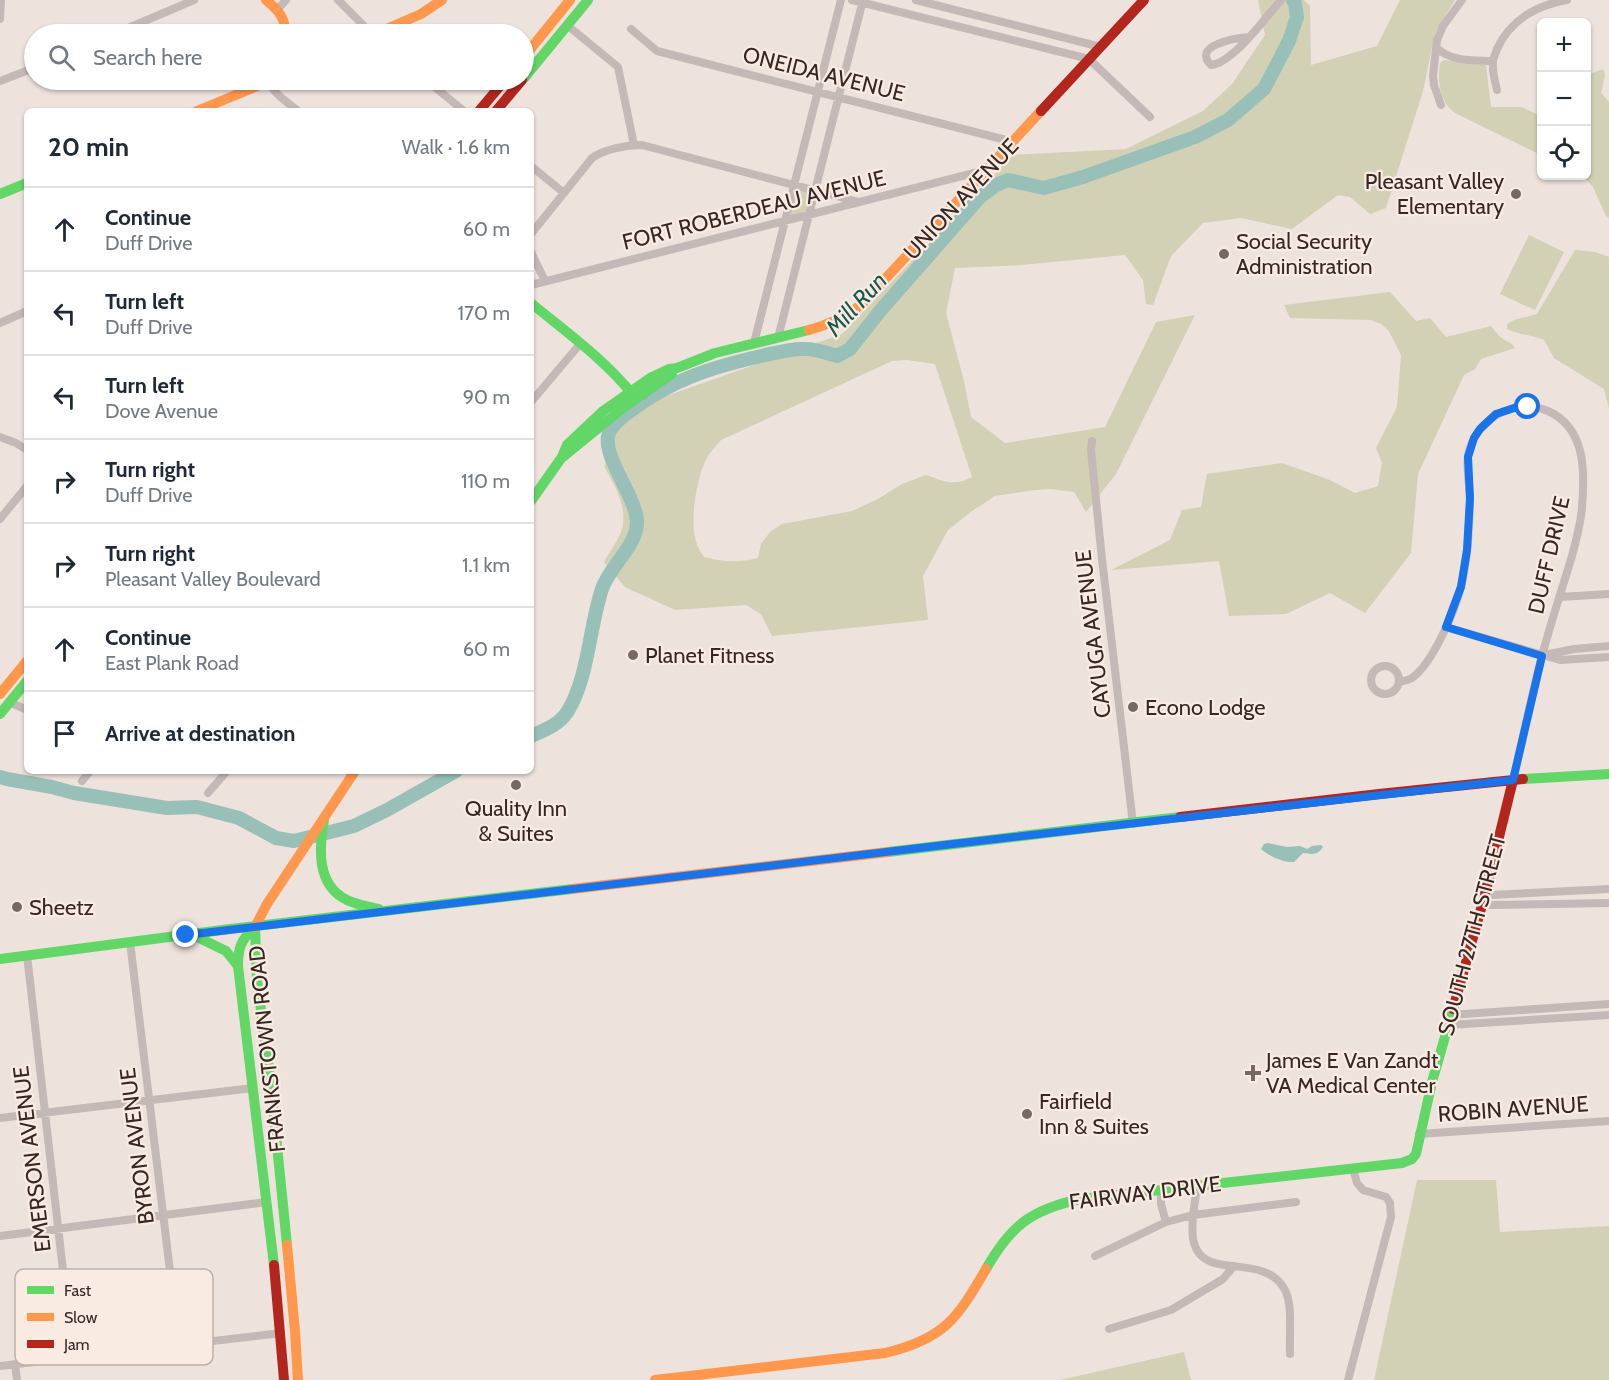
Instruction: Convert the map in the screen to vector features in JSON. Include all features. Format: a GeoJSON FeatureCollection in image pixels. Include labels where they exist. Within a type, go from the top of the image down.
{"type":"FeatureCollection","features":[{"type":"Feature","properties":{"kind":"main road"},"geometry":{"type":"LineString","coordinates":[[266,0],[283,16],[285,24]]}},
{"type":"Feature","properties":{"kind":"main road"},"geometry":{"type":"LineString","coordinates":[[397,24],[420,14],[442,0]]}},
{"type":"Feature","properties":{"kind":"main road"},"geometry":{"type":"LineString","coordinates":[[534,45],[570,0]]}},
{"type":"Feature","properties":{"kind":"main road"},"geometry":{"type":"LineString","coordinates":[[534,66],[588,0]]}},
{"type":"Feature","properties":{"kind":"main road","name":"UNION AVENUE"},"geometry":{"type":"LineString","coordinates":[[534,496],[562,457],[567,445],[603,411],[632,395],[650,378],[715,353],[822,327],[846,316],[861,305],[1144,0]]}},
{"type":"Feature","properties":{"kind":"main road"},"geometry":{"type":"LineString","coordinates":[[204,108],[246,90]]}},
{"type":"Feature","properties":{"kind":"main road"},"geometry":{"type":"LineString","coordinates":[[482,108],[497,90]]}},
{"type":"Feature","properties":{"kind":"main road"},"geometry":{"type":"LineString","coordinates":[[499,108],[514,90]]}},
{"type":"Feature","properties":{"kind":"main road"},"geometry":{"type":"LineString","coordinates":[[0,194],[24,184]]}},
{"type":"Feature","properties":{"kind":"main road"},"geometry":{"type":"LineString","coordinates":[[534,306],[606,365],[632,395]]}},
{"type":"Feature","properties":{"kind":"main road"},"geometry":{"type":"LineString","coordinates":[[0,694],[24,665]]}},
{"type":"Feature","properties":{"kind":"main road"},"geometry":{"type":"LineString","coordinates":[[0,714],[24,684]]}},
{"type":"Feature","properties":{"kind":"main road"},"geometry":{"type":"LineString","coordinates":[[255,927],[353,774]]}},
{"type":"Feature","properties":{"kind":"main road"},"geometry":{"type":"LineString","coordinates":[[0,959],[191,934],[1513,780],[1609,774]]}},
{"type":"Feature","properties":{"kind":"main road","name":"SOUTH 27TH STREET"},"geometry":{"type":"LineString","coordinates":[[1412,1159],[1416,1154],[1419,1134],[1484,898],[1513,780]]}},
{"type":"Feature","properties":{"kind":"main road"},"geometry":{"type":"LineString","coordinates":[[322,824],[320,864],[330,885],[343,898],[386,911]]}},
{"type":"Feature","properties":{"kind":"main road","name":"FRANKSTOWN ROAD"},"geometry":{"type":"LineString","coordinates":[[255,927],[242,939],[237,951],[267,1202],[284,1380]]}},
{"type":"Feature","properties":{"kind":"main road","name":"FRANKSTOWN ROAD"},"geometry":{"type":"LineString","coordinates":[[255,927],[257,980],[271,1086],[298,1380]]}},
{"type":"Feature","properties":{"kind":"main road"},"geometry":{"type":"LineString","coordinates":[[191,934],[221,948],[238,966]]}},
{"type":"Feature","properties":{"kind":"main road"},"geometry":{"type":"LineString","coordinates":[[253,1088],[271,1086]]}},
{"type":"Feature","properties":{"kind":"main road","name":"FAIRWAY DRIVE"},"geometry":{"type":"LineString","coordinates":[[655,1380],[885,1353],[920,1344],[954,1320],[969,1301],[1004,1240],[1015,1228],[1032,1215],[1055,1205],[1080,1199],[1353,1169],[1402,1163],[1412,1159]]}},
{"type":"Feature","properties":{"kind":"main road"},"geometry":{"type":"LineString","coordinates":[[267,1202],[281,1200]]}},
{"type":"Feature","properties":{"kind":"street"},"geometry":{"type":"LineString","coordinates":[[0,19],[2,0]]}},
{"type":"Feature","properties":{"kind":"street"},"geometry":{"type":"LineString","coordinates":[[138,24],[195,0]]}},
{"type":"Feature","properties":{"kind":"street"},"geometry":{"type":"LineString","coordinates":[[277,10],[286,0]]}},
{"type":"Feature","properties":{"kind":"street"},"geometry":{"type":"LineString","coordinates":[[338,0],[363,24]]}},
{"type":"Feature","properties":{"kind":"street"},"geometry":{"type":"LineString","coordinates":[[754,343],[841,0]]}},
{"type":"Feature","properties":{"kind":"street"},"geometry":{"type":"LineString","coordinates":[[852,0],[1089,60],[1150,117]]}},
{"type":"Feature","properties":{"kind":"street"},"geometry":{"type":"LineString","coordinates":[[916,0],[1101,47]]}},
{"type":"Feature","properties":{"kind":"street"},"geometry":{"type":"LineString","coordinates":[[1249,37],[1227,40],[1215,45],[1208,50],[1207,61],[1211,65],[1216,64],[1234,53],[1249,37],[1280,0]]}},
{"type":"Feature","properties":{"kind":"street"},"geometry":{"type":"LineString","coordinates":[[1441,105],[1433,75],[1437,40],[1443,26],[1462,0]]}},
{"type":"Feature","properties":{"kind":"street"},"geometry":{"type":"LineString","coordinates":[[1497,90],[1492,61],[1511,27],[1530,12],[1567,0]]}},
{"type":"Feature","properties":{"kind":"street"},"geometry":{"type":"LineString","coordinates":[[778,338],[863,1]]}},
{"type":"Feature","properties":{"kind":"street"},"geometry":{"type":"LineString","coordinates":[[567,26],[618,68],[634,145]]}},
{"type":"Feature","properties":{"kind":"street","name":"ONEIDA AVENUE"},"geometry":{"type":"LineString","coordinates":[[631,29],[657,51],[1014,142]]}},
{"type":"Feature","properties":{"kind":"street"},"geometry":{"type":"LineString","coordinates":[[1437,48],[1442,54],[1450,57],[1492,61]]}},
{"type":"Feature","properties":{"kind":"street"},"geometry":{"type":"LineString","coordinates":[[0,81],[24,72]]}},
{"type":"Feature","properties":{"kind":"street"},"geometry":{"type":"LineString","coordinates":[[273,90],[294,108]]}},
{"type":"Feature","properties":{"kind":"street"},"geometry":{"type":"LineString","coordinates":[[438,90],[460,108]]}},
{"type":"Feature","properties":{"kind":"street"},"geometry":{"type":"LineString","coordinates":[[534,230],[592,158],[600,153],[634,145],[642,145],[861,202]]}},
{"type":"Feature","properties":{"kind":"street"},"geometry":{"type":"LineString","coordinates":[[534,168],[564,193]]}},
{"type":"Feature","properties":{"kind":"street","name":"FORT ROBERDEAU AVENUE"},"geometry":{"type":"LineString","coordinates":[[534,284],[986,170]]}},
{"type":"Feature","properties":{"kind":"street"},"geometry":{"type":"LineString","coordinates":[[534,258],[545,281]]}},
{"type":"Feature","properties":{"kind":"street"},"geometry":{"type":"LineString","coordinates":[[0,323],[24,312]]}},
{"type":"Feature","properties":{"kind":"street"},"geometry":{"type":"LineString","coordinates":[[534,398],[580,344]]}},
{"type":"Feature","properties":{"kind":"street","name":"DUFF DRIVE"},"geometry":{"type":"LineString","coordinates":[[1399,682],[1412,678],[1432,655],[1446,627],[1461,587],[1467,550],[1470,498],[1468,457],[1474,438],[1496,414],[1506,410],[1528,407],[1550,412],[1567,425],[1579,444],[1584,481],[1582,511],[1542,656],[1513,780]]}},
{"type":"Feature","properties":{"kind":"street"},"geometry":{"type":"LineString","coordinates":[[0,437],[24,448]]}},
{"type":"Feature","properties":{"kind":"street","name":"CAYUGA AVENUE"},"geometry":{"type":"LineString","coordinates":[[1092,441],[1102,559],[1133,824]]}},
{"type":"Feature","properties":{"kind":"street"},"geometry":{"type":"LineString","coordinates":[[0,519],[24,490]]}},
{"type":"Feature","properties":{"kind":"street"},"geometry":{"type":"LineString","coordinates":[[1560,597],[1609,594]]}},
{"type":"Feature","properties":{"kind":"street"},"geometry":{"type":"LineString","coordinates":[[1446,627],[1560,660],[1609,657]]}},
{"type":"Feature","properties":{"kind":"street"},"geometry":{"type":"LineString","coordinates":[[1542,656],[1574,649],[1609,646]]}},
{"type":"Feature","properties":{"kind":"street"},"geometry":{"type":"LineString","coordinates":[[9,702],[24,709]]}},
{"type":"Feature","properties":{"kind":"street"},"geometry":{"type":"LineString","coordinates":[[82,781],[88,774]]}},
{"type":"Feature","properties":{"kind":"street"},"geometry":{"type":"LineString","coordinates":[[208,793],[224,774]]}},
{"type":"Feature","properties":{"kind":"street"},"geometry":{"type":"LineString","coordinates":[[1609,889],[1491,895],[1484,898],[1490,905],[1609,903]]}},
{"type":"Feature","properties":{"kind":"street","name":"BYRON AVENUE"},"geometry":{"type":"LineString","coordinates":[[130,942],[170,1269]]}},
{"type":"Feature","properties":{"kind":"street","name":"EMERSON AVENUE"},"geometry":{"type":"LineString","coordinates":[[27,955],[63,1269]]}},
{"type":"Feature","properties":{"kind":"street"},"geometry":{"type":"LineString","coordinates":[[1449,1020],[1609,1004]]}},
{"type":"Feature","properties":{"kind":"street"},"geometry":{"type":"LineString","coordinates":[[1449,1020],[1609,1015]]}},
{"type":"Feature","properties":{"kind":"street"},"geometry":{"type":"LineString","coordinates":[[0,1118],[253,1088]]}},
{"type":"Feature","properties":{"kind":"street","name":"ROBIN AVENUE"},"geometry":{"type":"LineString","coordinates":[[1419,1134],[1609,1120]]}},
{"type":"Feature","properties":{"kind":"street"},"geometry":{"type":"LineString","coordinates":[[1348,1380],[1391,1217],[1390,1203],[1386,1197],[1363,1190],[1357,1183],[1353,1169]]}},
{"type":"Feature","properties":{"kind":"street"},"geometry":{"type":"LineString","coordinates":[[1197,1187],[1193,1215],[1194,1244],[1199,1255],[1211,1263],[1258,1269],[1274,1276],[1284,1289],[1288,1304],[1290,1354]]}},
{"type":"Feature","properties":{"kind":"street"},"geometry":{"type":"LineString","coordinates":[[1161,1191],[1161,1204],[1166,1222]]}},
{"type":"Feature","properties":{"kind":"street"},"geometry":{"type":"LineString","coordinates":[[0,1236],[267,1202]]}},
{"type":"Feature","properties":{"kind":"street"},"geometry":{"type":"LineString","coordinates":[[1095,1256],[1166,1222],[1193,1215],[1296,1202]]}},
{"type":"Feature","properties":{"kind":"street"},"geometry":{"type":"LineString","coordinates":[[1109,1329],[1171,1310],[1223,1279],[1234,1266]]}},
{"type":"Feature","properties":{"kind":"street"},"geometry":{"type":"LineString","coordinates":[[213,1341],[281,1333]]}},
{"type":"Feature","properties":{"kind":"street"},"geometry":{"type":"LineString","coordinates":[[0,1366],[15,1365],[17,1380]]}},
{"type":"Feature","properties":{"kind":"shaded area"},"geometry":{"type":"Polygon","coordinates":[[[1258,0],[1304,0],[1310,6],[1311,65],[1377,46],[1400,0],[1455,0],[1435,33],[1423,91],[1386,208],[1370,214],[1350,197],[1338,195],[1292,229],[1241,218],[1203,223],[1171,256],[1153,305],[1146,304],[1143,280],[1125,255],[1022,265],[955,268],[946,313],[971,417],[1005,443],[1105,427],[1156,322],[1195,315],[1116,474],[1086,512],[1074,492],[1051,489],[995,496],[972,511],[948,530],[923,576],[928,620],[772,636],[761,614],[746,605],[675,610],[625,587],[604,562],[619,537],[623,512],[619,496],[604,466],[613,448],[614,430],[635,407],[842,334],[1013,155],[1126,149],[1203,111],[1232,84],[1265,35],[1258,0]],[[907,360],[892,361],[721,440],[704,464],[698,482],[694,526],[698,548],[704,557],[731,561],[758,558],[761,544],[770,532],[782,524],[852,511],[902,484],[926,475],[954,482],[972,477],[935,364],[907,360]]]}},
{"type":"Feature","properties":{"kind":"shaded area"},"geometry":{"type":"Polygon","coordinates":[[[1444,60],[1486,65],[1491,107],[1522,107],[1537,114],[1537,153],[1455,113],[1446,103],[1439,84],[1440,63],[1444,60]]]}},
{"type":"Feature","properties":{"kind":"shaded area"},"geometry":{"type":"Polygon","coordinates":[[[1603,69],[1605,75],[1601,93],[1609,102],[1609,218],[1593,187],[1587,180],[1591,180],[1591,74],[1603,69]]]}},
{"type":"Feature","properties":{"kind":"shaded area"},"geometry":{"type":"Polygon","coordinates":[[[797,189],[810,192],[806,211],[792,216],[790,213],[797,189]]]}},
{"type":"Feature","properties":{"kind":"shaded area"},"geometry":{"type":"Polygon","coordinates":[[[1529,235],[1564,252],[1535,310],[1500,294],[1529,235]]]}},
{"type":"Feature","properties":{"kind":"shaded area"},"geometry":{"type":"Polygon","coordinates":[[[1575,250],[1595,252],[1609,257],[1609,409],[1604,389],[1554,358],[1544,340],[1507,329],[1507,324],[1514,320],[1537,314],[1575,250]]]}},
{"type":"Feature","properties":{"kind":"shaded area"},"geometry":{"type":"Polygon","coordinates":[[[1390,292],[1416,321],[1430,318],[1446,337],[1491,326],[1500,337],[1515,348],[1481,359],[1475,369],[1464,375],[1418,474],[1411,553],[1365,613],[1330,593],[1286,614],[1229,616],[1219,561],[1111,570],[1170,540],[1182,510],[1201,507],[1207,474],[1282,463],[1330,480],[1355,493],[1378,486],[1382,463],[1376,448],[1397,407],[1401,355],[1389,331],[1381,324],[1371,320],[1290,318],[1284,305],[1390,292]]]}},
{"type":"Feature","properties":{"kind":"shaded area"},"geometry":{"type":"Polygon","coordinates":[[[1417,1180],[1496,1180],[1500,1232],[1609,1226],[1609,1380],[1374,1380],[1417,1180]]]}},
{"type":"Feature","properties":{"kind":"shaded area"},"geometry":{"type":"Polygon","coordinates":[[[1184,1352],[1191,1380],[1060,1380],[1184,1352]]]}},
{"type":"Feature","properties":{"kind":"water"},"geometry":{"type":"Polygon","coordinates":[[[1264,844],[1287,847],[1300,846],[1307,849],[1312,846],[1321,845],[1323,847],[1316,853],[1303,853],[1294,862],[1290,862],[1276,858],[1261,849],[1264,844]]]}},
{"type":"Feature","properties":{"kind":"waterway","name":"Mill Run"},"geometry":{"type":"LineString","coordinates":[[534,735],[564,716],[575,697],[585,667],[602,589],[633,539],[636,530],[635,511],[608,445],[609,432],[616,422],[660,391],[707,371],[789,350],[810,349],[837,356],[850,349],[880,311],[980,197],[996,185],[1008,180],[1044,188],[1083,177],[1195,137],[1228,120],[1264,89],[1289,41],[1297,17],[1293,0]]}},
{"type":"Feature","properties":{"kind":"waterway","name":"Mill Run"},"geometry":{"type":"LineString","coordinates":[[0,777],[74,793],[167,808],[197,807],[239,818],[276,838],[294,841],[354,826],[451,774]]}},
{"type":"Feature","properties":{"kind":"traffic: fast"},"geometry":{"type":"LineString","coordinates":[[534,66],[588,0]]}},
{"type":"Feature","properties":{"kind":"traffic: fast"},"geometry":{"type":"LineString","coordinates":[[0,194],[24,184]]}},
{"type":"Feature","properties":{"kind":"traffic: fast"},"geometry":{"type":"LineString","coordinates":[[534,305],[597,358],[633,395]]}},
{"type":"Feature","properties":{"kind":"traffic: fast"},"geometry":{"type":"LineString","coordinates":[[534,497],[562,457],[567,445],[603,411],[650,378],[715,353],[809,330]]}},
{"type":"Feature","properties":{"kind":"traffic: fast"},"geometry":{"type":"LineString","coordinates":[[563,457],[623,408],[672,374]]}},
{"type":"Feature","properties":{"kind":"traffic: fast"},"geometry":{"type":"LineString","coordinates":[[0,714],[24,685]]}},
{"type":"Feature","properties":{"kind":"traffic: fast"},"geometry":{"type":"LineString","coordinates":[[1523,779],[1609,774]]}},
{"type":"Feature","properties":{"kind":"traffic: fast"},"geometry":{"type":"LineString","coordinates":[[888,852],[1180,817]]}},
{"type":"Feature","properties":{"kind":"traffic: fast"},"geometry":{"type":"LineString","coordinates":[[324,820],[321,842],[322,865],[330,885],[347,900],[379,909]]}},
{"type":"Feature","properties":{"kind":"traffic: fast"},"geometry":{"type":"LineString","coordinates":[[0,959],[230,929],[572,889]]}},
{"type":"Feature","properties":{"kind":"traffic: fast"},"geometry":{"type":"LineString","coordinates":[[255,927],[241,944],[238,966],[274,1265]]}},
{"type":"Feature","properties":{"kind":"traffic: fast"},"geometry":{"type":"LineString","coordinates":[[255,927],[257,980],[271,1086],[287,1245]]}},
{"type":"Feature","properties":{"kind":"traffic: fast"},"geometry":{"type":"LineString","coordinates":[[193,935],[226,951],[238,966]]}},
{"type":"Feature","properties":{"kind":"traffic: fast"},"geometry":{"type":"LineString","coordinates":[[986,1269],[1014,1230],[1035,1214],[1063,1203],[1080,1199],[1402,1163],[1412,1159],[1416,1154],[1432,1082],[1453,1009]]}},
{"type":"Feature","properties":{"kind":"traffic: slow"},"geometry":{"type":"LineString","coordinates":[[266,0],[274,7],[284,24]]}},
{"type":"Feature","properties":{"kind":"traffic: slow"},"geometry":{"type":"LineString","coordinates":[[398,24],[421,14],[442,0]]}},
{"type":"Feature","properties":{"kind":"traffic: slow"},"geometry":{"type":"LineString","coordinates":[[534,45],[570,0]]}},
{"type":"Feature","properties":{"kind":"traffic: slow"},"geometry":{"type":"LineString","coordinates":[[204,108],[248,90]]}},
{"type":"Feature","properties":{"kind":"traffic: slow"},"geometry":{"type":"LineString","coordinates":[[809,330],[836,320],[861,305],[1041,111]]}},
{"type":"Feature","properties":{"kind":"traffic: slow"},"geometry":{"type":"LineString","coordinates":[[0,694],[24,665]]}},
{"type":"Feature","properties":{"kind":"traffic: slow"},"geometry":{"type":"LineString","coordinates":[[255,927],[267,904],[353,774]]}},
{"type":"Feature","properties":{"kind":"traffic: slow"},"geometry":{"type":"LineString","coordinates":[[572,889],[888,852]]}},
{"type":"Feature","properties":{"kind":"traffic: slow"},"geometry":{"type":"LineString","coordinates":[[287,1245],[298,1380]]}},
{"type":"Feature","properties":{"kind":"traffic: slow"},"geometry":{"type":"LineString","coordinates":[[655,1380],[885,1353],[905,1347],[922,1341],[947,1324],[957,1314],[986,1269]]}},
{"type":"Feature","properties":{"kind":"traffic: jam"},"geometry":{"type":"LineString","coordinates":[[1041,111],[1144,0]]}},
{"type":"Feature","properties":{"kind":"traffic: jam"},"geometry":{"type":"LineString","coordinates":[[482,108],[497,90]]}},
{"type":"Feature","properties":{"kind":"traffic: jam"},"geometry":{"type":"LineString","coordinates":[[499,108],[514,90]]}},
{"type":"Feature","properties":{"kind":"traffic: jam"},"geometry":{"type":"LineString","coordinates":[[1180,817],[1523,779]]}},
{"type":"Feature","properties":{"kind":"traffic: jam"},"geometry":{"type":"LineString","coordinates":[[1453,1009],[1484,898],[1513,780]]}},
{"type":"Feature","properties":{"kind":"traffic: jam"},"geometry":{"type":"LineString","coordinates":[[274,1265],[284,1380]]}},
{"type":"Feature","properties":{"kind":"place","name":"Pleasant Valley Elementary"},"geometry":{"type":"Point","coordinates":[1516,194]}},
{"type":"Feature","properties":{"kind":"place","name":"Social Security Administration"},"geometry":{"type":"Point","coordinates":[1224,254]}},
{"type":"Feature","properties":{"kind":"place","name":"Planet Fitness"},"geometry":{"type":"Point","coordinates":[633,655]}},
{"type":"Feature","properties":{"kind":"place","name":"Econo Lodge"},"geometry":{"type":"Point","coordinates":[1133,707]}},
{"type":"Feature","properties":{"kind":"place","name":"Quality Inn & Suites"},"geometry":{"type":"Point","coordinates":[516,785]}},
{"type":"Feature","properties":{"kind":"place","name":"Sheetz"},"geometry":{"type":"Point","coordinates":[17,907]}},
{"type":"Feature","properties":{"kind":"place","name":"James E Van Zandt VA Medical Center"},"geometry":{"type":"Point","coordinates":[1253,1073]}},
{"type":"Feature","properties":{"kind":"place","name":"Fairfield Inn & Suites"},"geometry":{"type":"Point","coordinates":[1027,1114]}},
{"type":"Feature","properties":{"kind":"route"},"geometry":{"type":"LineString","coordinates":[[186,935],[1513,780],[1542,656],[1446,627],[1461,587],[1467,550],[1470,498],[1468,457],[1474,438],[1487,421],[1496,414],[1517,407],[1528,407]]}}]}
